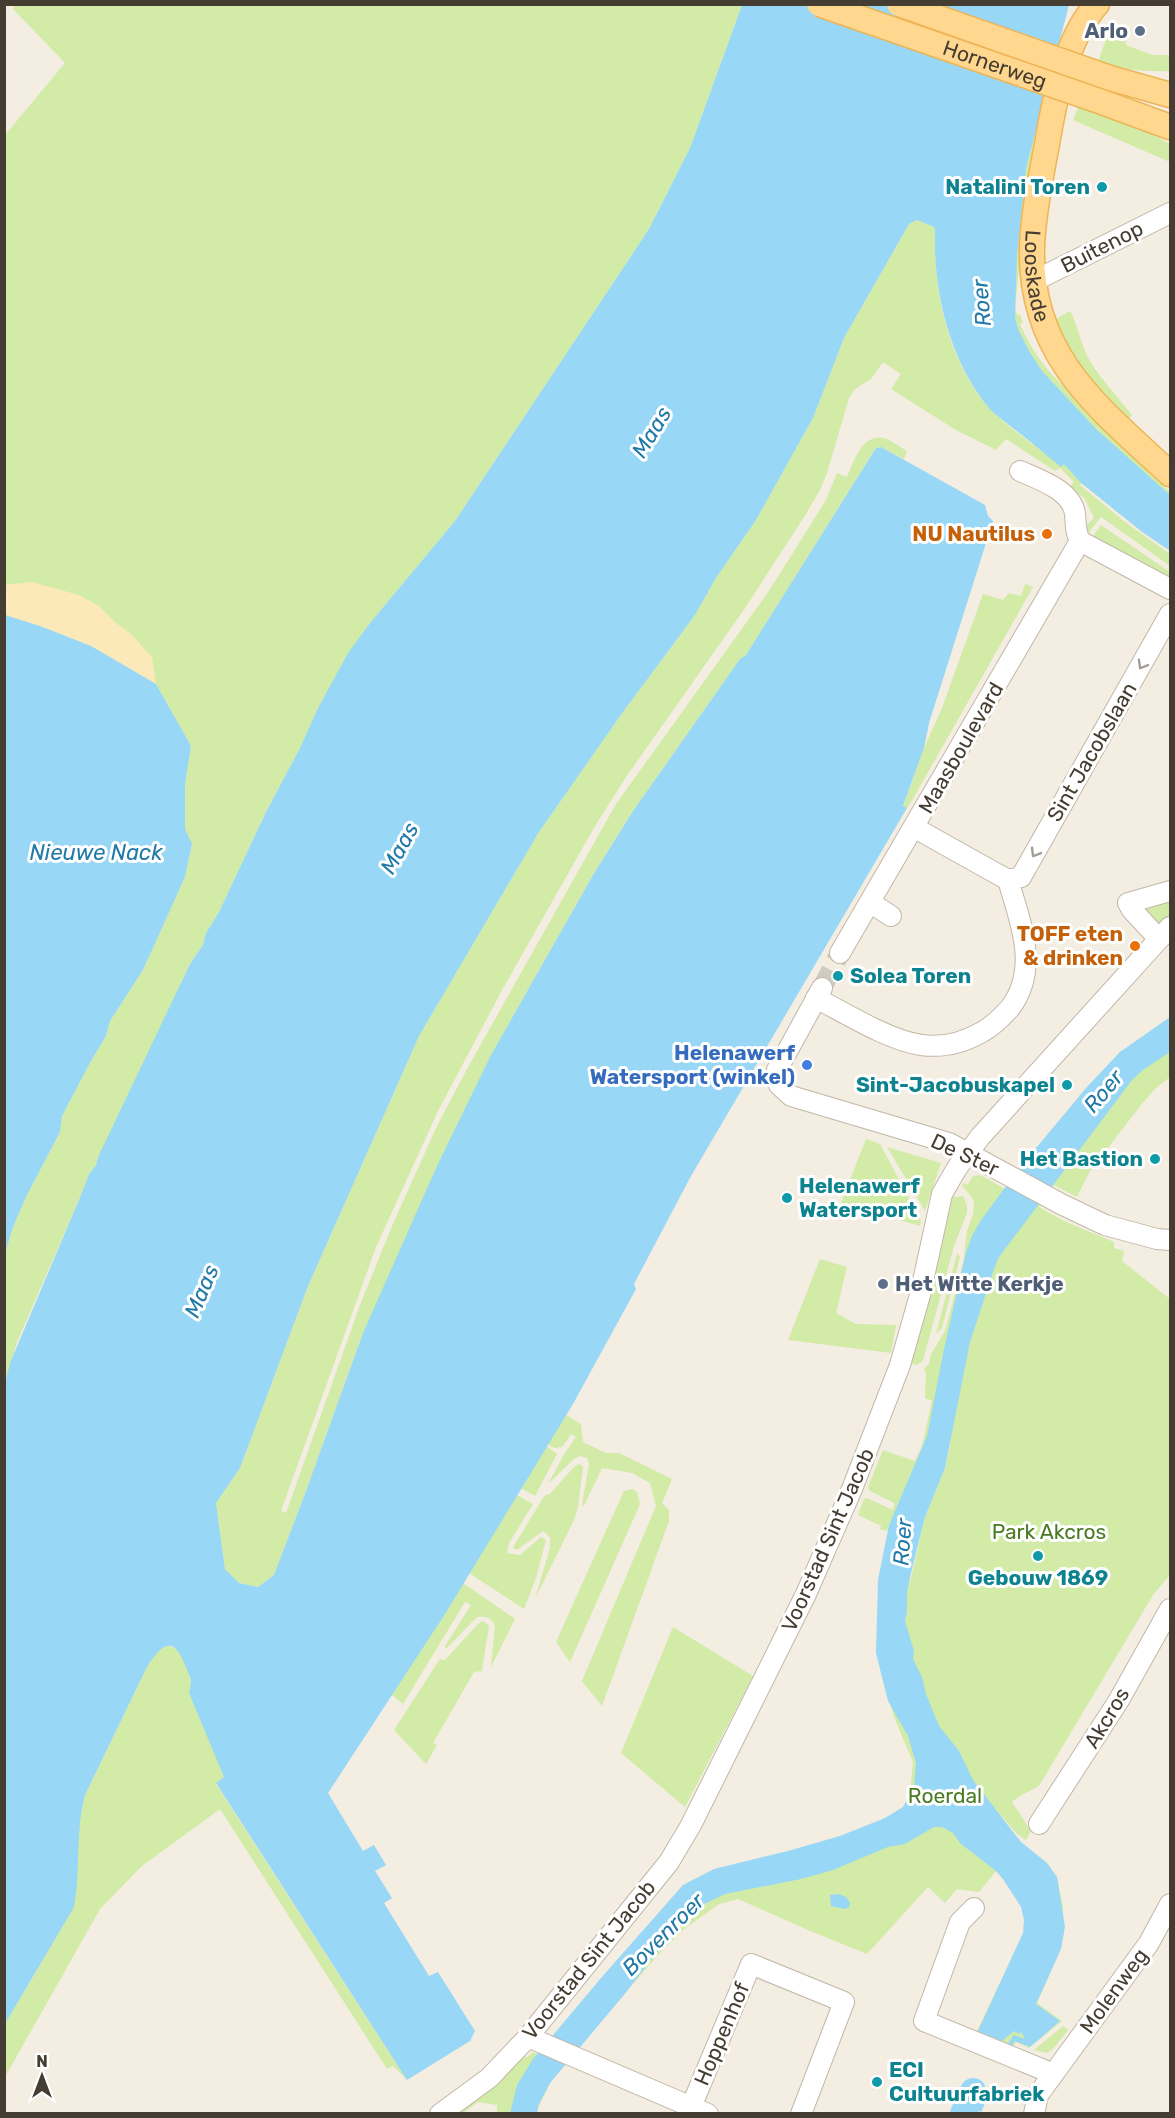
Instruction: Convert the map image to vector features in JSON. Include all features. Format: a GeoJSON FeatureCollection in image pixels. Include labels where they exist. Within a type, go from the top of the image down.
{"type":"FeatureCollection","features":[{"type":"Feature","properties":{"kind":"main road","name":"Hornerweg"},"geometry":{"type":"LineString","coordinates":[[819,4],[1106,90],[1170,94]]}},
{"type":"Feature","properties":{"kind":"main road","name":"Hornerweg"},"geometry":{"type":"LineString","coordinates":[[859,4],[1170,113]]}},
{"type":"Feature","properties":{"kind":"main road","name":"Hornerweg"},"geometry":{"type":"LineString","coordinates":[[899,4],[1106,90],[1170,127]]}},
{"type":"Feature","properties":{"kind":"main road","name":"Looskade"},"geometry":{"type":"LineString","coordinates":[[1097,4],[1073,42],[1054,107],[1032,243],[1034,281],[1043,320],[1052,344],[1078,385],[1109,418],[1170,474]]}},
{"type":"Feature","properties":{"kind":"street","name":"Buitenop"},"geometry":{"type":"LineString","coordinates":[[1034,281],[1170,213]]}},
{"type":"Feature","properties":{"kind":"street"},"geometry":{"type":"LineString","coordinates":[[1020,471],[1048,483],[1064,496],[1075,512],[1075,532],[1080,542],[1170,589]]}},
{"type":"Feature","properties":{"kind":"street","name":"Maasboulevard"},"geometry":{"type":"LineString","coordinates":[[840,953],[1080,542]]}},
{"type":"Feature","properties":{"kind":"street","name":"Sint Jacobslaan"},"geometry":{"type":"LineString","coordinates":[[1008,880],[1021,877],[1170,614]]}},
{"type":"Feature","properties":{"kind":"street"},"geometry":{"type":"LineString","coordinates":[[915,828],[1008,880]]}},
{"type":"Feature","properties":{"kind":"street","name":"De Ster"},"geometry":{"type":"LineString","coordinates":[[1008,880],[1024,934],[1025,970],[1016,1000],[990,1028],[966,1041],[944,1046],[920,1045],[894,1038],[819,993],[777,1070],[779,1085],[791,1096],[949,1143],[1061,1204],[1105,1225],[1157,1239],[1170,1240]]}},
{"type":"Feature","properties":{"kind":"street","name":"Voorstad Sint Jacob"},"geometry":{"type":"LineString","coordinates":[[440,2114],[489,2078],[528,2037],[669,1862],[730,1750],[806,1594],[852,1489],[900,1365],[920,1295],[942,1194],[980,1137],[1165,933],[1132,910],[1128,903],[1170,891]]}},
{"type":"Feature","properties":{"kind":"street"},"geometry":{"type":"LineString","coordinates":[[871,903],[891,916]]}},
{"type":"Feature","properties":{"kind":"street","name":"Akcros"},"geometry":{"type":"LineString","coordinates":[[1039,1824],[1119,1700],[1170,1609]]}},
{"type":"Feature","properties":{"kind":"street","name":"Molenweg"},"geometry":{"type":"LineString","coordinates":[[1034,2114],[1038,2095],[1149,1943],[1170,1904]]}},
{"type":"Feature","properties":{"kind":"street"},"geometry":{"type":"LineString","coordinates":[[975,1908],[960,1922],[924,2021],[1044,2070],[1052,2076]]}},
{"type":"Feature","properties":{"kind":"street","name":"Hoppenhof"},"geometry":{"type":"LineString","coordinates":[[700,2110],[752,1964],[844,2002],[801,2114]]}},
{"type":"Feature","properties":{"kind":"street"},"geometry":{"type":"LineString","coordinates":[[528,2037],[592,2066],[662,2105],[700,2110]]}},
{"type":"Feature","properties":{"kind":"green space"},"geometry":{"type":"Polygon","coordinates":[[[14,5],[742,5],[690,148],[649,229],[455,521],[370,623],[349,653],[318,708],[219,912],[206,933],[203,945],[190,964],[96,1165],[89,1174],[17,1342],[5,1384],[5,1253],[13,1227],[60,1132],[62,1116],[106,1036],[110,1021],[143,970],[185,877],[192,845],[185,829],[185,785],[191,746],[156,684],[91,646],[5,615],[5,135],[65,63],[13,9],[14,5]]]}},
{"type":"Feature","properties":{"kind":"green space"},"geometry":{"type":"Polygon","coordinates":[[[1108,34],[1125,38],[1126,45],[1152,55],[1170,55],[1170,71],[1134,70],[1098,62],[1108,34]]]}},
{"type":"Feature","properties":{"kind":"green space"},"geometry":{"type":"Polygon","coordinates":[[[1079,105],[1135,125],[1170,144],[1170,162],[1073,120],[1079,105]]]}},
{"type":"Feature","properties":{"kind":"green space"},"geometry":{"type":"Polygon","coordinates":[[[1034,137],[1038,138],[1022,239],[1015,308],[1017,315],[1020,315],[1023,323],[1020,324],[1029,343],[1046,368],[1068,390],[1070,389],[1100,425],[1170,492],[1170,566],[1101,517],[1086,536],[1083,528],[1094,518],[1085,499],[1070,486],[1074,482],[1060,468],[1055,471],[1006,439],[996,450],[956,430],[891,389],[901,374],[883,362],[871,379],[855,389],[849,398],[820,490],[743,611],[626,777],[595,826],[502,990],[438,1111],[376,1247],[281,1511],[286,1513],[360,1305],[436,1128],[616,804],[769,591],[826,500],[837,473],[847,477],[861,449],[872,439],[879,437],[890,440],[907,451],[904,459],[881,447],[876,448],[746,655],[740,659],[633,811],[593,875],[512,1018],[363,1333],[274,1575],[258,1587],[239,1583],[225,1569],[216,1503],[240,1468],[308,1286],[419,1036],[539,832],[623,712],[695,615],[716,578],[756,520],[813,418],[844,338],[909,224],[917,220],[934,227],[940,301],[946,325],[963,370],[990,409],[1044,453],[973,365],[1034,137]]]}},
{"type":"Feature","properties":{"kind":"green space"},"geometry":{"type":"Polygon","coordinates":[[[1070,311],[1091,363],[1132,415],[1129,419],[1097,389],[1076,359],[1056,319],[1070,311]]]}},
{"type":"Feature","properties":{"kind":"green space"},"geometry":{"type":"Polygon","coordinates":[[[1101,525],[1170,572],[1170,582],[1091,539],[1101,525]]]}},
{"type":"Feature","properties":{"kind":"green space"},"geometry":{"type":"Polygon","coordinates":[[[1025,584],[1033,587],[914,797],[907,808],[903,807],[983,594],[1003,600],[1009,593],[1021,596],[1025,584]]]}},
{"type":"Feature","properties":{"kind":"green space"},"geometry":{"type":"Polygon","coordinates":[[[1170,895],[1170,918],[1159,930],[1138,911],[1170,895]]]}},
{"type":"Feature","properties":{"kind":"green space","name":"Park Akcros"},"geometry":{"type":"Polygon","coordinates":[[[1170,1017],[1170,1077],[1141,1105],[1090,1171],[1077,1197],[1054,1185],[1039,1207],[1064,1221],[1114,1242],[1114,1248],[1124,1251],[1122,1261],[1170,1299],[1170,1575],[1153,1595],[1039,1786],[1012,1802],[1031,1831],[1026,1840],[1016,1833],[994,1807],[1019,1843],[1047,1863],[1057,1877],[1063,1907],[1063,1931],[1056,1960],[1037,2003],[1062,2021],[1029,2048],[1016,2042],[1013,2048],[976,2033],[1027,1926],[1028,1909],[996,1871],[979,1892],[957,1889],[945,1903],[928,1887],[867,1954],[738,1899],[719,1904],[684,1929],[658,1955],[566,2062],[550,2083],[537,2113],[497,2113],[497,2105],[478,2102],[463,2113],[462,2108],[520,2055],[527,2057],[533,2052],[538,2054],[683,1885],[841,1843],[903,1808],[910,1792],[913,1762],[894,1717],[880,1668],[889,1525],[887,1531],[880,1529],[881,1526],[858,1515],[864,1499],[867,1498],[893,1510],[894,1503],[870,1491],[868,1487],[883,1450],[915,1461],[922,1446],[932,1401],[925,1398],[926,1374],[924,1369],[929,1364],[931,1354],[945,1331],[963,1263],[967,1231],[973,1214],[974,1203],[962,1186],[964,1183],[967,1185],[973,1176],[980,1175],[1005,1189],[1022,1165],[1118,1055],[1170,1017]],[[951,1441],[919,1522],[908,1591],[925,1517],[945,1468],[951,1441]]]}},
{"type":"Feature","properties":{"kind":"green space"},"geometry":{"type":"Polygon","coordinates":[[[866,1139],[880,1144],[921,1221],[920,1226],[841,1203],[866,1139]]]}},
{"type":"Feature","properties":{"kind":"green space"},"geometry":{"type":"Polygon","coordinates":[[[887,1147],[941,1163],[925,1211],[887,1147]]]}},
{"type":"Feature","properties":{"kind":"green space"},"geometry":{"type":"Polygon","coordinates":[[[951,1195],[963,1196],[967,1205],[967,1213],[954,1246],[924,1357],[922,1362],[916,1365],[906,1361],[951,1195]]]}},
{"type":"Feature","properties":{"kind":"green space"},"geometry":{"type":"Polygon","coordinates":[[[957,1253],[960,1257],[942,1328],[936,1334],[957,1253]]]}},
{"type":"Feature","properties":{"kind":"green space"},"geometry":{"type":"Polygon","coordinates":[[[820,1259],[847,1267],[836,1313],[856,1324],[896,1325],[891,1353],[788,1340],[820,1259]]]}},
{"type":"Feature","properties":{"kind":"green space"},"geometry":{"type":"Polygon","coordinates":[[[566,1415],[581,1424],[583,1442],[606,1453],[619,1453],[672,1479],[662,1503],[669,1510],[669,1521],[602,1706],[582,1681],[656,1506],[650,1483],[632,1473],[602,1468],[584,1506],[582,1505],[589,1464],[587,1458],[580,1456],[548,1484],[576,1437],[571,1434],[562,1447],[555,1448],[547,1444],[566,1415]]]}},
{"type":"Feature","properties":{"kind":"green space"},"geometry":{"type":"Polygon","coordinates":[[[546,1446],[557,1454],[535,1496],[521,1488],[546,1446]]]}},
{"type":"Feature","properties":{"kind":"green space"},"geometry":{"type":"Polygon","coordinates":[[[580,1464],[583,1467],[574,1520],[535,1599],[550,1548],[550,1537],[543,1531],[517,1550],[513,1548],[545,1495],[550,1494],[575,1466],[580,1464]]]}},
{"type":"Feature","properties":{"kind":"green space"},"geometry":{"type":"Polygon","coordinates":[[[632,1489],[637,1492],[640,1504],[570,1662],[556,1642],[624,1491],[632,1489]]]}},
{"type":"Feature","properties":{"kind":"green space"},"geometry":{"type":"Polygon","coordinates":[[[517,1495],[533,1504],[509,1543],[507,1553],[520,1555],[541,1537],[546,1540],[536,1578],[524,1609],[469,1573],[517,1495]]]}},
{"type":"Feature","properties":{"kind":"green space"},"geometry":{"type":"Polygon","coordinates":[[[463,1583],[515,1619],[491,1667],[495,1625],[488,1618],[477,1617],[446,1649],[445,1646],[471,1605],[465,1602],[403,1704],[392,1695],[463,1583]]]}},
{"type":"Feature","properties":{"kind":"green space"},"geometry":{"type":"Polygon","coordinates":[[[483,1621],[489,1626],[482,1671],[474,1672],[433,1743],[437,1745],[426,1764],[394,1730],[440,1659],[445,1660],[483,1621]]]}},
{"type":"Feature","properties":{"kind":"green space"},"geometry":{"type":"Polygon","coordinates":[[[673,1627],[753,1676],[685,1807],[621,1753],[673,1627]]]}},
{"type":"Feature","properties":{"kind":"green space"},"geometry":{"type":"Polygon","coordinates":[[[165,1646],[179,1651],[183,1658],[191,1687],[224,1777],[216,1784],[407,2080],[393,2066],[387,2069],[220,1809],[142,1866],[100,1909],[5,2077],[5,2024],[37,1970],[78,1836],[85,1795],[147,1667],[157,1650],[165,1646]]]}},
{"type":"Feature","properties":{"kind":"green space"},"geometry":{"type":"Polygon","coordinates":[[[1063,2026],[1068,2030],[1053,2049],[1046,2053],[1034,2050],[1063,2026]]]}},
{"type":"Feature","properties":{"kind":"sand"},"geometry":{"type":"Polygon","coordinates":[[[32,582],[79,595],[99,606],[130,633],[152,657],[156,684],[91,646],[5,615],[4,585],[32,582]]]}},
{"type":"Feature","properties":{"kind":"water","name":"Maas"},"geometry":{"type":"Polygon","coordinates":[[[742,5],[1069,5],[1026,168],[1017,255],[1015,317],[1029,351],[1042,371],[1096,429],[1170,495],[1170,551],[1142,532],[1081,483],[1064,464],[1061,467],[989,408],[963,369],[946,324],[937,277],[934,227],[917,220],[909,224],[844,338],[813,418],[756,520],[716,578],[695,615],[623,712],[539,832],[419,1036],[308,1286],[240,1468],[216,1503],[225,1569],[239,1583],[258,1587],[274,1575],[363,1333],[437,1166],[491,1055],[593,875],[633,811],[740,659],[746,655],[876,448],[881,447],[985,505],[988,516],[993,521],[929,723],[924,748],[903,806],[907,808],[691,1176],[634,1284],[636,1289],[573,1404],[445,1614],[328,1793],[363,1851],[374,1845],[386,1865],[375,1871],[392,1898],[384,1903],[429,1976],[438,1972],[475,2031],[470,2041],[407,2080],[216,1783],[224,1777],[189,1693],[190,1676],[180,1655],[171,1646],[157,1653],[147,1667],[85,1795],[80,1823],[74,1907],[5,2024],[5,1384],[10,1363],[89,1174],[96,1165],[190,964],[203,945],[206,933],[219,912],[318,708],[348,653],[370,623],[455,521],[649,229],[690,148],[742,5]]]}},
{"type":"Feature","properties":{"kind":"water","name":"Nieuwe Nack"},"geometry":{"type":"Polygon","coordinates":[[[5,615],[91,646],[156,684],[191,746],[185,785],[185,829],[192,844],[185,877],[143,970],[110,1021],[106,1036],[62,1116],[60,1132],[26,1197],[5,1253],[5,615]]]}},
{"type":"Feature","properties":{"kind":"water","name":"Roerdal"},"geometry":{"type":"Polygon","coordinates":[[[1170,1017],[1170,1052],[1132,1080],[999,1257],[970,1342],[945,1468],[925,1517],[907,1592],[905,1621],[914,1651],[913,1659],[922,1677],[939,1726],[959,1751],[973,1780],[1021,1842],[1047,1863],[1057,1877],[1065,1927],[1061,1949],[1036,2004],[1060,2021],[1030,2047],[1015,2041],[1011,2047],[1007,2045],[1014,2035],[1025,2039],[1021,2032],[1019,2034],[1014,2031],[1002,2041],[977,2033],[1023,1933],[1024,1920],[1021,1907],[996,1871],[960,1843],[953,1833],[942,1827],[934,1827],[905,1844],[888,1847],[833,1870],[801,1879],[725,1894],[700,1906],[667,1939],[550,2083],[538,2106],[537,2113],[510,2114],[517,2085],[533,2059],[683,1885],[714,1869],[840,1836],[885,1818],[903,1807],[914,1788],[916,1763],[908,1736],[888,1701],[876,1653],[878,1580],[889,1525],[927,1436],[966,1252],[981,1220],[1022,1165],[1086,1088],[1120,1052],[1170,1017]]]}},
{"type":"Feature","properties":{"kind":"water"},"geometry":{"type":"Polygon","coordinates":[[[839,1894],[846,1897],[850,1903],[849,1907],[844,1909],[831,1906],[830,1895],[839,1894]]]}},
{"type":"Feature","properties":{"kind":"water"},"geometry":{"type":"Polygon","coordinates":[[[963,2086],[988,2097],[981,2112],[952,2097],[955,2089],[960,2091],[963,2086]]]}},
{"type":"Feature","properties":{"kind":"pier"},"geometry":{"type":"Polygon","coordinates":[[[1081,483],[1142,532],[1170,551],[1170,554],[1125,522],[1080,485],[1081,483]]]}},
{"type":"Feature","properties":{"kind":"waterway","name":"Roer"},"geometry":{"type":"LineString","coordinates":[[963,2114],[973,2091]]}},
{"type":"Feature","properties":{"kind":"tunnel"},"geometry":{"type":"LineString","coordinates":[[822,988],[840,953]]}},
{"type":"Feature","properties":{"kind":"place","name":"Arlo"},"geometry":{"type":"Point","coordinates":[1140,31]}},
{"type":"Feature","properties":{"kind":"place","name":"Natalini Toren"},"geometry":{"type":"Point","coordinates":[1102,187]}},
{"type":"Feature","properties":{"kind":"place","name":"NU Nautilus"},"geometry":{"type":"Point","coordinates":[1047,534]}},
{"type":"Feature","properties":{"kind":"place","name":"TOFF eten & drinken"},"geometry":{"type":"Point","coordinates":[1135,946]}},
{"type":"Feature","properties":{"kind":"place","name":"Solea Toren"},"geometry":{"type":"Point","coordinates":[838,976]}},
{"type":"Feature","properties":{"kind":"place","name":"Helenawerf Watersport (winkel)"},"geometry":{"type":"Point","coordinates":[807,1065]}},
{"type":"Feature","properties":{"kind":"place","name":"Sint-Jacobuskapel"},"geometry":{"type":"Point","coordinates":[1067,1085]}},
{"type":"Feature","properties":{"kind":"place","name":"Het Bastion"},"geometry":{"type":"Point","coordinates":[1155,1159]}},
{"type":"Feature","properties":{"kind":"place","name":"Helenawerf Watersport"},"geometry":{"type":"Point","coordinates":[787,1198]}},
{"type":"Feature","properties":{"kind":"place","name":"Het Witte Kerkje"},"geometry":{"type":"Point","coordinates":[883,1284]}},
{"type":"Feature","properties":{"kind":"place","name":"Gebouw 1869"},"geometry":{"type":"Point","coordinates":[1038,1556]}},
{"type":"Feature","properties":{"kind":"place","name":"ECI Cultuurfabriek"},"geometry":{"type":"Point","coordinates":[877,2082]}},
{"type":"Feature","properties":{"kind":"water label","name":"Bovenroer"},"geometry":{"type":"Point","coordinates":[663,1934]}}]}
